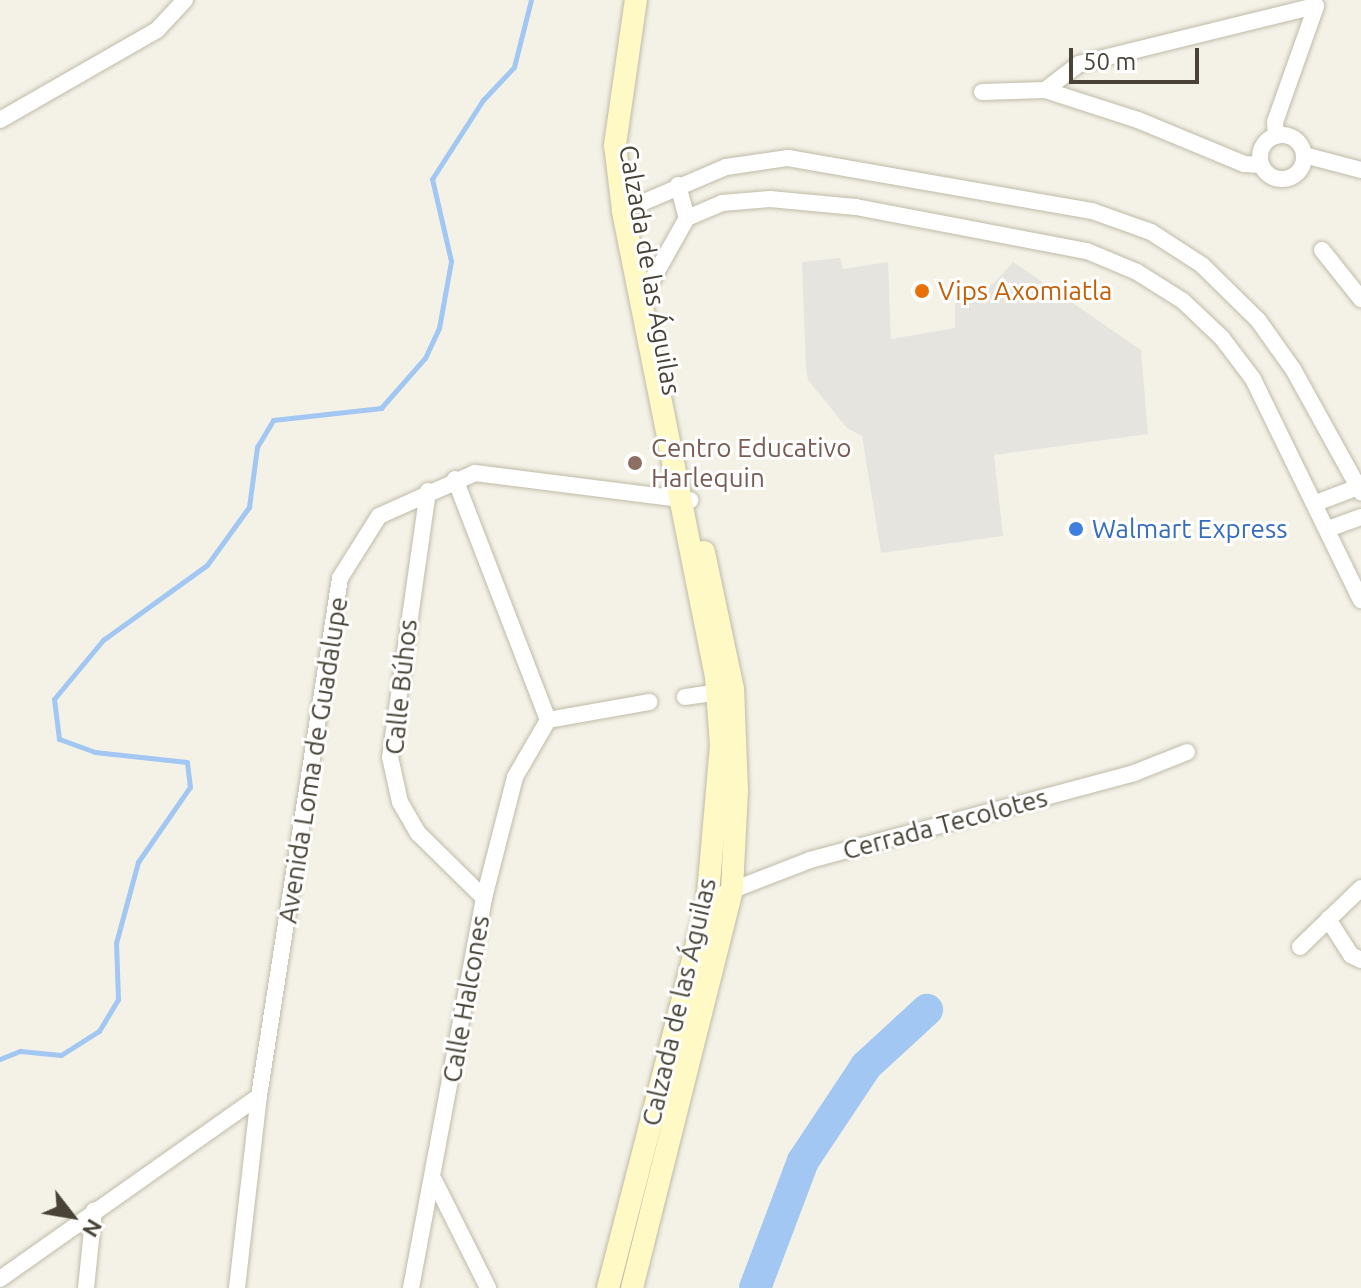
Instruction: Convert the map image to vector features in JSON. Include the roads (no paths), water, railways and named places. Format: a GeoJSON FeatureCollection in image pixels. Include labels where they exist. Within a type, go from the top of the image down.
{"type":"FeatureCollection","features":[{"type":"Feature","properties":{"kind":"main road","name":"Calzada de las Águilas"},"geometry":{"type":"LineString","coordinates":[[632,1288],[732,889],[737,791],[725,691],[623,210],[615,145],[636,0]]}},
{"type":"Feature","properties":{"kind":"main road","name":"Calzada de las Águilas"},"geometry":{"type":"LineString","coordinates":[[623,98],[637,205],[652,280],[685,501]]}},
{"type":"Feature","properties":{"kind":"main road","name":"Calzada de las Águilas"},"geometry":{"type":"LineString","coordinates":[[608,1288],[707,905],[725,691]]}},
{"type":"Feature","properties":{"kind":"street"},"geometry":{"type":"LineString","coordinates":[[0,120],[157,30],[185,0]]}},
{"type":"Feature","properties":{"kind":"street"},"geometry":{"type":"LineString","coordinates":[[1045,90],[1079,64],[1316,6],[1275,122],[1276,136]]}},
{"type":"Feature","properties":{"kind":"street"},"geometry":{"type":"LineString","coordinates":[[982,92],[1045,90],[1138,120],[1244,164],[1261,165],[1276,178],[1287,179],[1302,165],[1304,155]]}},
{"type":"Feature","properties":{"kind":"street"},"geometry":{"type":"LineString","coordinates":[[1261,165],[1262,147],[1276,136],[1291,137],[1304,155],[1361,170]]}},
{"type":"Feature","properties":{"kind":"street"},"geometry":{"type":"LineString","coordinates":[[637,205],[726,167],[788,158],[1092,211],[1151,232],[1202,265],[1258,320],[1293,369],[1360,488],[1316,503]]}},
{"type":"Feature","properties":{"kind":"street"},"geometry":{"type":"LineString","coordinates":[[678,185],[687,218]]}},
{"type":"Feature","properties":{"kind":"street"},"geometry":{"type":"LineString","coordinates":[[652,280],[687,218],[722,203],[770,199],[856,207],[1087,251],[1137,272],[1183,301],[1230,348],[1253,379],[1361,600]]}},
{"type":"Feature","properties":{"kind":"street"},"geometry":{"type":"LineString","coordinates":[[1322,250],[1361,299]]}},
{"type":"Feature","properties":{"kind":"street","name":"Avenida Loma de Guadalupe"},"geometry":{"type":"LineString","coordinates":[[237,1288],[259,1096],[340,578],[379,516],[455,479],[498,472],[685,501]]}},
{"type":"Feature","properties":{"kind":"street"},"geometry":{"type":"LineString","coordinates":[[455,479],[548,720],[649,702]]}},
{"type":"Feature","properties":{"kind":"street","name":"Calle Búhos"},"geometry":{"type":"LineString","coordinates":[[428,491],[390,757],[400,802],[418,833],[484,898]]}},
{"type":"Feature","properties":{"kind":"street"},"geometry":{"type":"LineString","coordinates":[[1328,529],[1361,517]]}},
{"type":"Feature","properties":{"kind":"street"},"geometry":{"type":"LineString","coordinates":[[685,697],[725,691]]}},
{"type":"Feature","properties":{"kind":"street","name":"Calle Halcones"},"geometry":{"type":"LineString","coordinates":[[411,1288],[434,1180],[484,898],[515,777],[548,720]]}},
{"type":"Feature","properties":{"kind":"street","name":"Cerrada Tecolotes"},"geometry":{"type":"LineString","coordinates":[[707,905],[732,889],[810,860],[1134,773],[1187,752]]}},
{"type":"Feature","properties":{"kind":"street"},"geometry":{"type":"LineString","coordinates":[[1300,947],[1361,888]]}},
{"type":"Feature","properties":{"kind":"street"},"geometry":{"type":"LineString","coordinates":[[1328,919],[1351,955],[1361,960]]}},
{"type":"Feature","properties":{"kind":"street"},"geometry":{"type":"LineString","coordinates":[[0,1279],[259,1096]]}},
{"type":"Feature","properties":{"kind":"street"},"geometry":{"type":"LineString","coordinates":[[434,1180],[488,1288]]}},
{"type":"Feature","properties":{"kind":"street"},"geometry":{"type":"LineString","coordinates":[[86,1288],[94,1210]]}},
{"type":"Feature","properties":{"kind":"waterway"},"geometry":{"type":"LineString","coordinates":[[0,1059],[20,1051],[61,1055],[99,1031],[118,999],[116,943],[138,862],[190,787],[187,762],[95,752],[59,739],[54,699],[103,640],[207,565],[249,507],[257,447],[273,420],[381,408],[425,358],[439,328],[451,261],[432,179],[483,100],[514,67],[531,0]]}},
{"type":"Feature","properties":{"kind":"waterway"},"geometry":{"type":"LineString","coordinates":[[755,1288],[803,1161],[866,1066],[927,1010]]}},
{"type":"Feature","properties":{"kind":"place","name":"Vips Axomiatla"},"geometry":{"type":"Point","coordinates":[922,291]}},
{"type":"Feature","properties":{"kind":"place","name":"Centro Educativo Harlequin"},"geometry":{"type":"Point","coordinates":[635,463]}},
{"type":"Feature","properties":{"kind":"place","name":"Walmart Express"},"geometry":{"type":"Point","coordinates":[1076,529]}}]}
